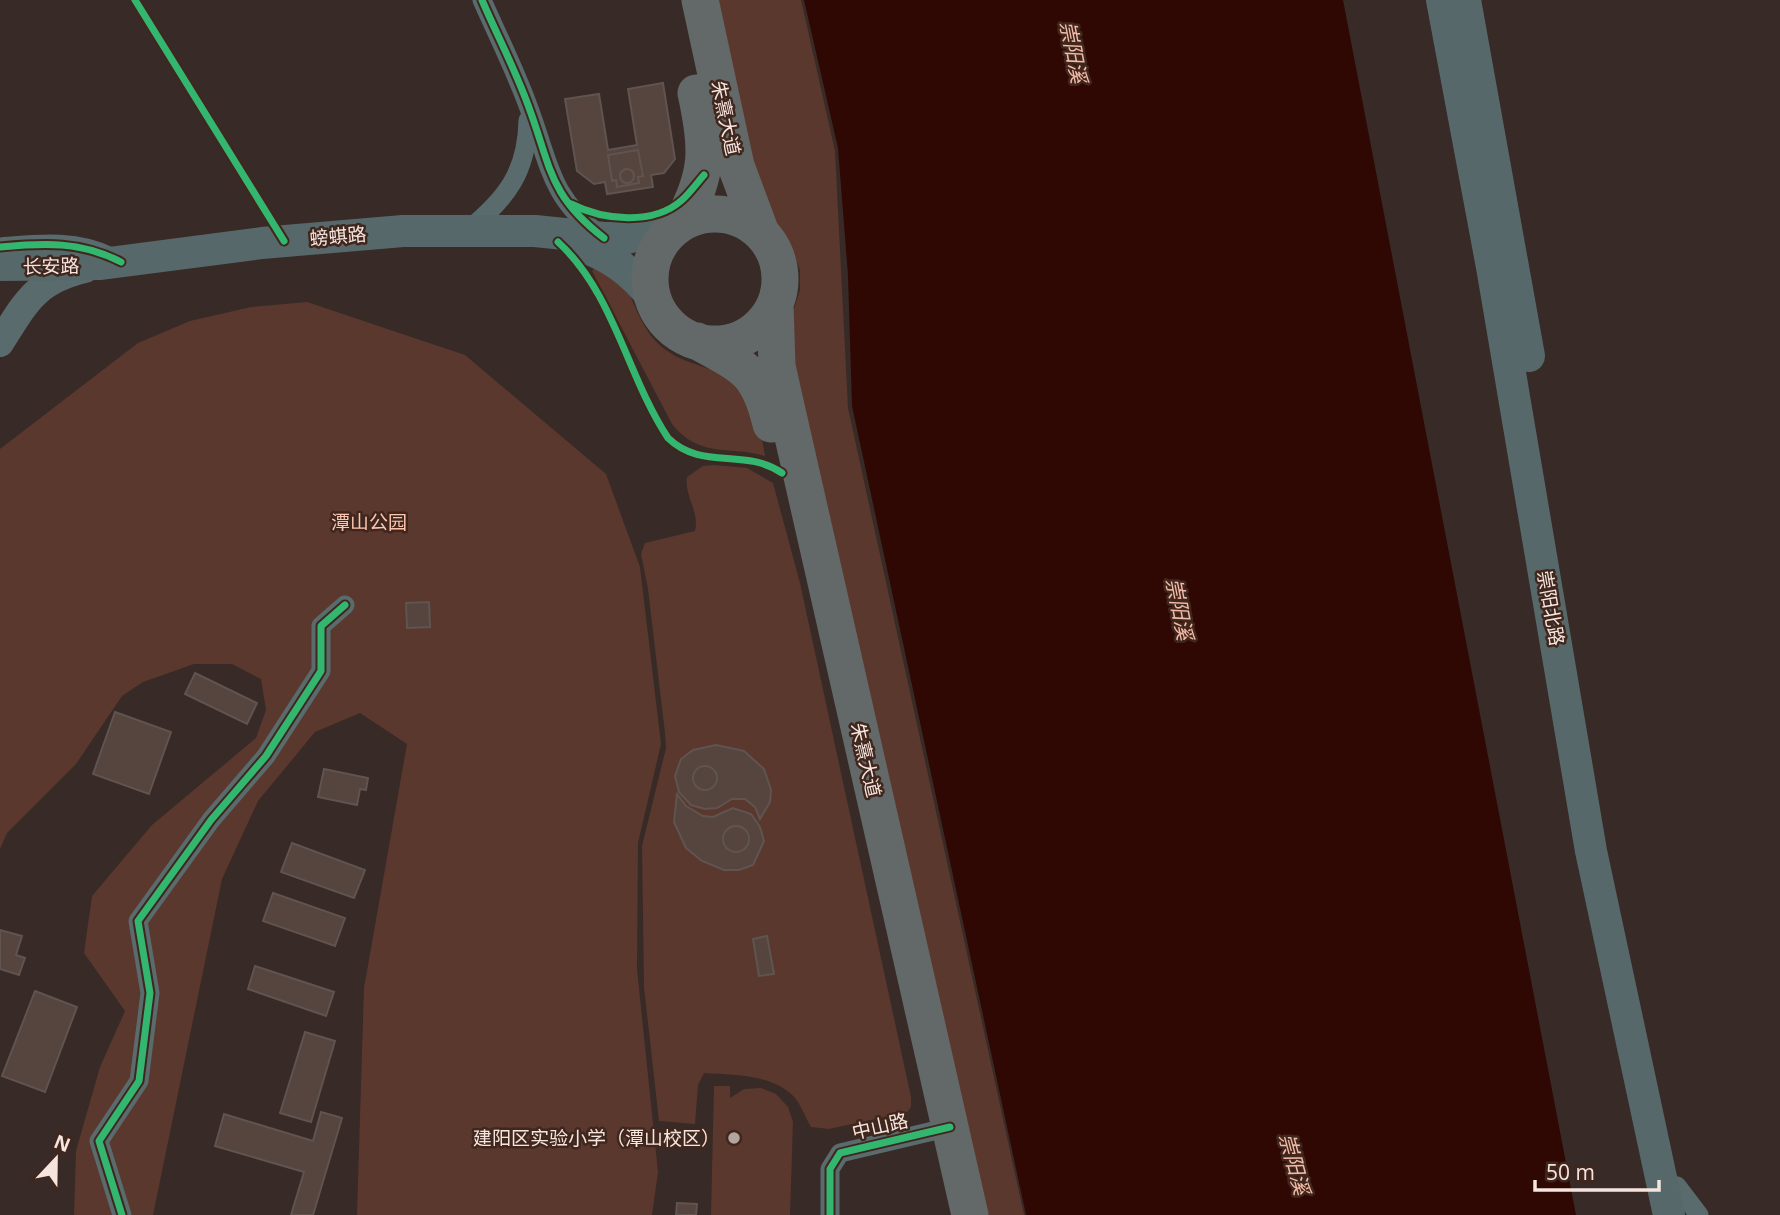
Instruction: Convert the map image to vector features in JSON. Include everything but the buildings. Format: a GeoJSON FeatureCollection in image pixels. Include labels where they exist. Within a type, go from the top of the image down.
{"type":"FeatureCollection","features":[{"type":"Feature","properties":{"kind":"highway","name":"朱熹大道"},"geometry":{"type":"LineString","coordinates":[[676,0],[706,154],[704,175],[679,225]]}},
{"type":"Feature","properties":{"kind":"highway","name":"朱熹大道"},"geometry":{"type":"LineString","coordinates":[[701,0],[736,166],[761,233]]}},
{"type":"Feature","properties":{"kind":"highway"},"geometry":{"type":"LineString","coordinates":[[723,215],[744,221],[761,233],[773,249],[779,267],[780,286],[775,304],[766,320],[752,333],[735,341],[716,344],[697,341],[670,325],[653,298],[652,267],[665,238],[679,225],[702,216],[723,215]]}},
{"type":"Feature","properties":{"kind":"highway","name":"朱熹大道"},"geometry":{"type":"LineString","coordinates":[[775,304],[777,366],[940,1129],[948,1215]]}},
{"type":"Feature","properties":{"kind":"highway","name":"朱熹大道"},"geometry":{"type":"LineString","coordinates":[[697,341],[745,369],[756,379],[764,395],[887,926],[940,1129],[970,1215]]}},
{"type":"Feature","properties":{"kind":"main road","name":"崇阳北路"},"geometry":{"type":"LineString","coordinates":[[1442,0],[1496,294],[1591,851],[1677,1205]]}},
{"type":"Feature","properties":{"kind":"main road","name":"崇阳北路"},"geometry":{"type":"LineString","coordinates":[[1465,0],[1514,264],[1606,846],[1677,1205]]}},
{"type":"Feature","properties":{"kind":"main road"},"geometry":{"type":"LineString","coordinates":[[102,269],[327,244],[441,237],[627,237],[679,225]]}},
{"type":"Feature","properties":{"kind":"main road","name":"螃蜞路"},"geometry":{"type":"LineString","coordinates":[[9,307],[46,297],[102,269],[284,241],[403,231],[468,230],[535,235]]}},
{"type":"Feature","properties":{"kind":"main road"},"geometry":{"type":"LineString","coordinates":[[535,235],[577,244],[612,258],[636,276],[653,298]]}},
{"type":"Feature","properties":{"kind":"main road","name":"长安路"},"geometry":{"type":"LineString","coordinates":[[9,307],[102,269]]}},
{"type":"Feature","properties":{"kind":"main road","name":"长安路"},"geometry":{"type":"LineString","coordinates":[[9,307],[102,269]]}},
{"type":"Feature","properties":{"kind":"street"},"geometry":{"type":"LineString","coordinates":[[482,0],[528,105],[552,177],[564,201],[577,217],[604,238]]}},
{"type":"Feature","properties":{"kind":"street"},"geometry":{"type":"LineString","coordinates":[[468,230],[498,205],[520,170],[527,143],[528,105]]}},
{"type":"Feature","properties":{"kind":"street"},"geometry":{"type":"LineString","coordinates":[[0,247],[61,244],[97,251],[102,269]]}},
{"type":"Feature","properties":{"kind":"street"},"geometry":{"type":"LineString","coordinates":[[122,1215],[99,1141],[139,1081],[150,993],[138,920],[211,820],[265,756],[321,671],[321,625],[345,606]]}},
{"type":"Feature","properties":{"kind":"street","name":"中山路"},"geometry":{"type":"LineString","coordinates":[[830,1215],[830,1169],[840,1153],[940,1129]]}},
{"type":"Feature","properties":{"kind":"street"},"geometry":{"type":"LineString","coordinates":[[1677,1205],[1699,1215]]}},
{"type":"Feature","properties":{"kind":"green space"},"geometry":{"type":"Polygon","coordinates":[[[708,0],[801,0],[835,151],[848,408],[1024,1215],[976,1215],[789,382],[788,327],[800,290],[800,270],[793,251],[768,209],[752,174],[708,0]]]}},
{"type":"Feature","properties":{"kind":"green space"},"geometry":{"type":"Polygon","coordinates":[[[597,265],[623,277],[642,321],[661,346],[689,362],[733,376],[761,433],[765,456],[704,447],[683,435],[672,424],[592,271],[597,265]]]}},
{"type":"Feature","properties":{"kind":"green space","name":"潭山公园"},"geometry":{"type":"Polygon","coordinates":[[[307,302],[465,355],[606,474],[640,567],[661,744],[638,843],[637,969],[658,1172],[652,1215],[357,1215],[364,988],[407,744],[360,713],[315,732],[258,801],[222,879],[153,1215],[74,1215],[76,1151],[100,1067],[125,1011],[84,953],[92,896],[152,825],[256,738],[266,710],[261,679],[232,664],[194,664],[143,682],[122,696],[76,764],[7,833],[0,849],[0,449],[138,343],[190,321],[251,307],[307,302]]]}},
{"type":"Feature","properties":{"kind":"green space"},"geometry":{"type":"Polygon","coordinates":[[[703,466],[747,468],[773,483],[800,583],[911,1097],[911,1107],[907,1112],[829,1129],[811,1127],[798,1102],[780,1086],[755,1078],[704,1073],[698,1085],[695,1124],[659,1121],[644,987],[642,846],[666,748],[648,589],[641,554],[645,543],[695,531],[687,477],[703,466]]]}},
{"type":"Feature","properties":{"kind":"green space"},"geometry":{"type":"Polygon","coordinates":[[[714,1086],[730,1086],[730,1098],[744,1089],[761,1088],[776,1094],[788,1107],[793,1122],[790,1215],[711,1215],[714,1086]]]}},
{"type":"Feature","properties":{"kind":"water","name":"崇阳溪"},"geometry":{"type":"Polygon","coordinates":[[[804,0],[1343,0],[1576,1215],[1026,1215],[852,406],[848,275],[838,148],[804,0]]]}},
{"type":"Feature","properties":{"kind":"cycle path"},"geometry":{"type":"LineString","coordinates":[[135,0],[284,241]]}},
{"type":"Feature","properties":{"kind":"cycle path"},"geometry":{"type":"LineString","coordinates":[[482,0],[523,92],[547,163],[561,193],[572,208],[604,238]]}},
{"type":"Feature","properties":{"kind":"cycle path"},"geometry":{"type":"LineString","coordinates":[[571,204],[613,217],[657,214],[682,200],[704,175]]}},
{"type":"Feature","properties":{"kind":"cycle path"},"geometry":{"type":"LineString","coordinates":[[558,242],[593,285],[607,310],[641,388],[668,438],[695,454],[753,461],[782,473]]}},
{"type":"Feature","properties":{"kind":"cycle path"},"geometry":{"type":"LineString","coordinates":[[0,247],[62,245],[91,250],[121,262]]}},
{"type":"Feature","properties":{"kind":"cycle path"},"geometry":{"type":"LineString","coordinates":[[122,1215],[99,1141],[139,1081],[150,993],[138,921],[211,820],[266,756],[321,671],[321,626],[345,605]]}},
{"type":"Feature","properties":{"kind":"cycle path"},"geometry":{"type":"LineString","coordinates":[[830,1215],[830,1169],[840,1153],[950,1127]]}},
{"type":"Feature","properties":{"kind":"place","name":"建阳区实验小学（潭山校区）"},"geometry":{"type":"Point","coordinates":[734,1138]}}]}
